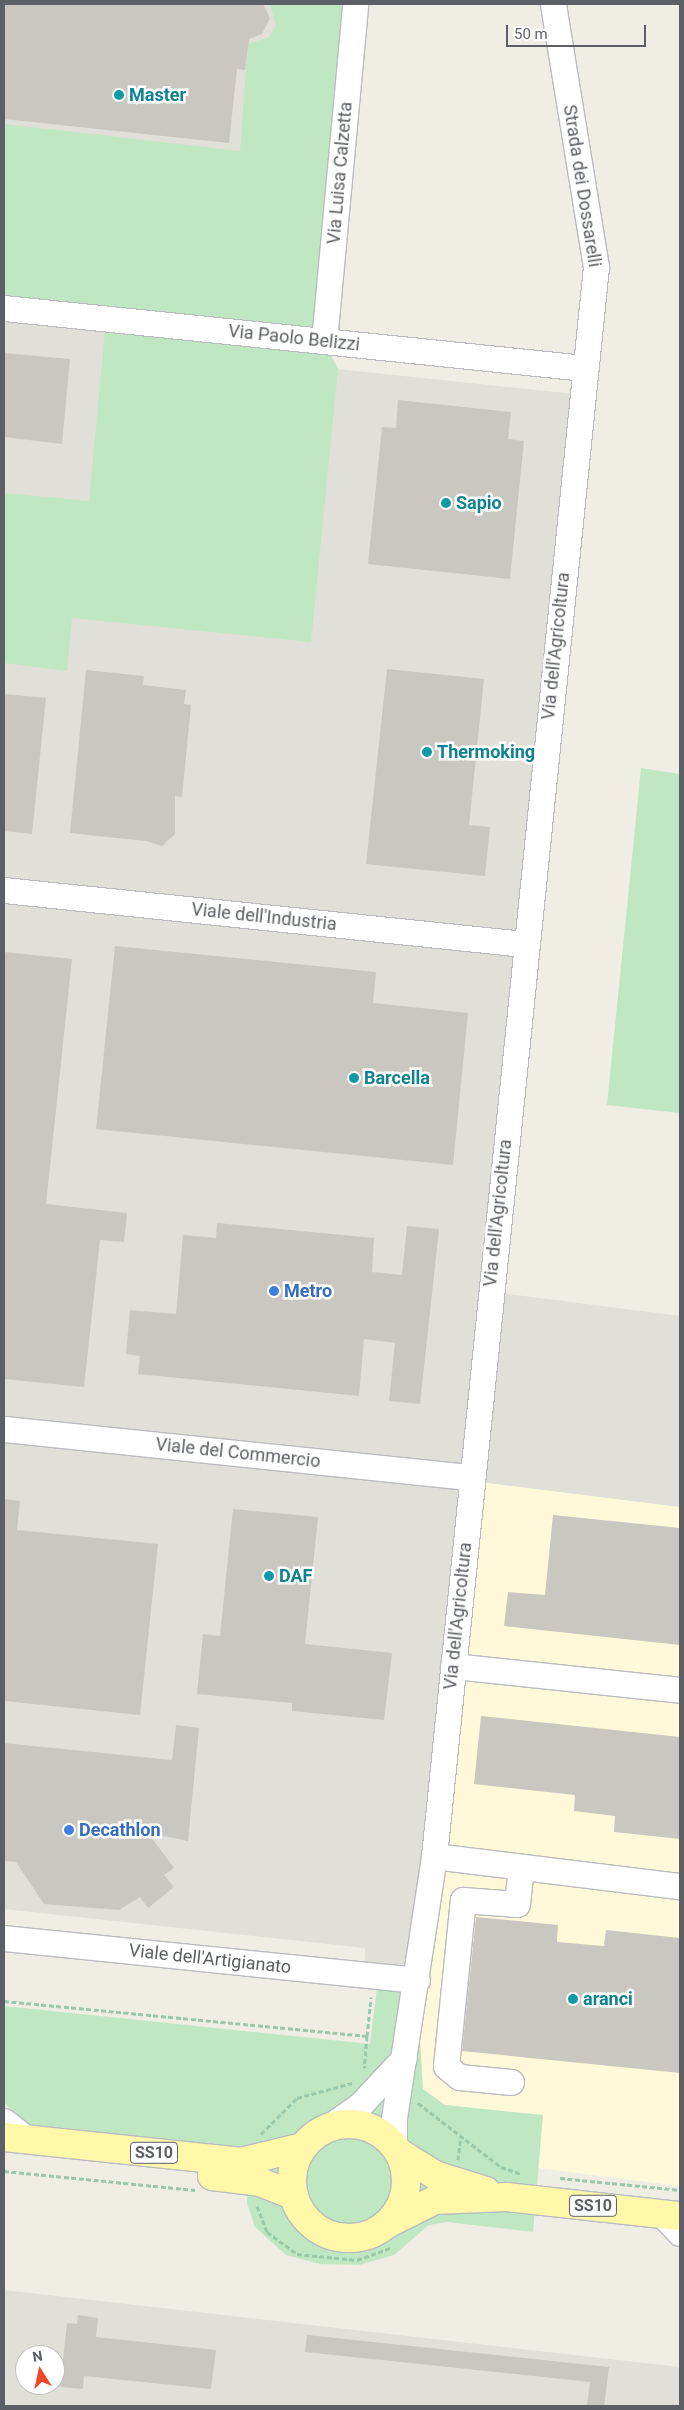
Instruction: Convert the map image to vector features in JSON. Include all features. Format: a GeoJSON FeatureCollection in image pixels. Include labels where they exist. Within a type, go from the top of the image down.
{"type":"FeatureCollection","features":[{"type":"Feature","properties":{"kind":"main road"},"geometry":{"type":"LineString","coordinates":[[365,2125],[397,2149],[406,2172],[406,2191],[392,2233],[338,2237],[308,2221],[294,2196],[291,2180],[303,2147],[330,2126],[365,2125]]}},
{"type":"Feature","properties":{"kind":"main road","name":"SS10"},"geometry":{"type":"LineString","coordinates":[[16,2139],[240,2162],[294,2196]]}},
{"type":"Feature","properties":{"kind":"main road","name":"SS10"},"geometry":{"type":"LineString","coordinates":[[4,2156],[254,2170],[303,2147]]}},
{"type":"Feature","properties":{"kind":"main road","name":"SS10"},"geometry":{"type":"LineString","coordinates":[[397,2149],[436,2175],[507,2197],[674,2221]]}},
{"type":"Feature","properties":{"kind":"main road","name":"SS10"},"geometry":{"type":"LineString","coordinates":[[392,2233],[435,2200],[507,2197]]}},
{"type":"Feature","properties":{"kind":"street","name":"Via Luisa Calzetta"},"geometry":{"type":"LineString","coordinates":[[324,341],[355,4]]}},
{"type":"Feature","properties":{"kind":"street","name":"Strada dei Dossarelli"},"geometry":{"type":"LineString","coordinates":[[553,4],[596,267],[585,368]]}},
{"type":"Feature","properties":{"kind":"street","name":"Via Paolo Belizzi"},"geometry":{"type":"LineString","coordinates":[[4,308],[585,368]]}},
{"type":"Feature","properties":{"kind":"street","name":"Via dell'Agricoltura"},"geometry":{"type":"LineString","coordinates":[[397,2149],[380,2088],[406,2056],[434,1856],[524,944],[585,368]]}},
{"type":"Feature","properties":{"kind":"street","name":"Viale dell'Industria"},"geometry":{"type":"LineString","coordinates":[[4,890],[524,944]]}},
{"type":"Feature","properties":{"kind":"street","name":"Viale del Commercio"},"geometry":{"type":"LineString","coordinates":[[4,1429],[471,1477]]}},
{"type":"Feature","properties":{"kind":"street"},"geometry":{"type":"LineString","coordinates":[[453,1666],[680,1690]]}},
{"type":"Feature","properties":{"kind":"street"},"geometry":{"type":"LineString","coordinates":[[434,1856],[680,1886]]}},
{"type":"Feature","properties":{"kind":"street"},"geometry":{"type":"LineString","coordinates":[[511,2082],[459,2077],[446,2066],[463,1900],[516,1904],[521,1867]]}},
{"type":"Feature","properties":{"kind":"street","name":"Viale dell'Artigianato"},"geometry":{"type":"LineString","coordinates":[[4,1938],[417,1980]]}},
{"type":"Feature","properties":{"kind":"street"},"geometry":{"type":"LineString","coordinates":[[330,2126],[380,2088]]}},
{"type":"Feature","properties":{"kind":"street"},"geometry":{"type":"LineString","coordinates":[[4,2121],[16,2139]]}},
{"type":"Feature","properties":{"kind":"path"},"geometry":{"type":"LineString","coordinates":[[373,1976],[367,2036],[380,2088]]}},
{"type":"Feature","properties":{"kind":"path"},"geometry":{"type":"LineString","coordinates":[[4,2001],[367,2036]]}},
{"type":"Feature","properties":{"kind":"path"},"geometry":{"type":"LineString","coordinates":[[392,2233],[376,2256],[357,2260],[297,2254],[267,2232],[252,2196],[257,2142],[266,2126],[297,2098],[318,2089],[380,2088],[413,2099],[501,2167],[529,2175]]}},
{"type":"Feature","properties":{"kind":"path"},"geometry":{"type":"LineString","coordinates":[[4,2171],[203,2191]]}},
{"type":"Feature","properties":{"kind":"path"},"geometry":{"type":"LineString","coordinates":[[556,2177],[680,2190]]}},
{"type":"Feature","properties":{"kind":"shaded area"},"geometry":{"type":"Polygon","coordinates":[[[4,4],[355,4],[324,341],[337,369],[584,395],[492,1292],[680,1316],[680,1507],[472,1481],[416,1979],[378,1980],[365,1962],[365,1948],[4,1909],[4,4]]]}},
{"type":"Feature","properties":{"kind":"shaded area"},"geometry":{"type":"Polygon","coordinates":[[[472,1481],[680,1507],[680,2186],[537,2168],[543,2115],[445,2105],[423,2089],[416,1979],[472,1481]]]}},
{"type":"Feature","properties":{"kind":"shaded area"},"geometry":{"type":"Polygon","coordinates":[[[4,2290],[680,2367],[680,2406],[4,2406],[4,2290]]]}},
{"type":"Feature","properties":{"kind":"green space"},"geometry":{"type":"Polygon","coordinates":[[[270,4],[355,4],[324,341],[338,369],[311,642],[72,618],[67,671],[4,663],[4,493],[89,501],[106,321],[4,309],[4,124],[240,151],[248,44],[269,37],[276,26],[270,4]]]}},
{"type":"Feature","properties":{"kind":"green space"},"geometry":{"type":"Polygon","coordinates":[[[641,768],[680,774],[680,1113],[607,1105],[641,768]]]}},
{"type":"Feature","properties":{"kind":"green space"},"geometry":{"type":"Polygon","coordinates":[[[416,1979],[423,2089],[445,2105],[543,2115],[533,2232],[447,2222],[429,2225],[394,2255],[359,2265],[320,2264],[286,2255],[255,2227],[247,2203],[250,2149],[32,2127],[4,2103],[4,2006],[370,2044],[378,1980],[416,1979]]]}},
{"type":"Feature","properties":{"kind":"building","name":"Master"},"geometry":{"type":"Polygon","coordinates":[[[4,4],[263,4],[270,18],[262,34],[249,39],[245,70],[237,69],[229,143],[4,119],[4,4]]]}},
{"type":"Feature","properties":{"kind":"building"},"geometry":{"type":"Polygon","coordinates":[[[4,353],[70,359],[62,444],[4,437],[4,353]]]}},
{"type":"Feature","properties":{"kind":"building","name":"Sapio"},"geometry":{"type":"Polygon","coordinates":[[[398,400],[511,412],[508,439],[524,441],[510,579],[368,564],[382,427],[396,428],[398,400]]]}},
{"type":"Feature","properties":{"kind":"building","name":"Thermoking"},"geometry":{"type":"Polygon","coordinates":[[[387,669],[484,679],[469,825],[490,827],[485,876],[366,864],[387,669]]]}},
{"type":"Feature","properties":{"kind":"building"},"geometry":{"type":"Polygon","coordinates":[[[86,670],[144,676],[143,685],[186,690],[184,704],[191,705],[182,797],[175,796],[175,834],[162,846],[146,841],[70,833],[86,670]]]}},
{"type":"Feature","properties":{"kind":"building"},"geometry":{"type":"Polygon","coordinates":[[[4,694],[46,698],[32,834],[4,831],[4,694]]]}},
{"type":"Feature","properties":{"kind":"building"},"geometry":{"type":"Polygon","coordinates":[[[115,946],[376,972],[373,1003],[468,1013],[453,1165],[96,1129],[115,946]]]}},
{"type":"Feature","properties":{"kind":"building"},"geometry":{"type":"Polygon","coordinates":[[[4,952],[72,959],[46,1204],[127,1213],[124,1242],[100,1240],[84,1387],[4,1379],[4,952]]]}},
{"type":"Feature","properties":{"kind":"building","name":"Metro"},"geometry":{"type":"Polygon","coordinates":[[[217,1223],[374,1238],[372,1272],[402,1275],[407,1226],[439,1229],[420,1404],[389,1401],[395,1343],[364,1339],[359,1396],[138,1374],[140,1356],[126,1354],[130,1310],[176,1314],[183,1235],[216,1238],[217,1223]]]}},
{"type":"Feature","properties":{"kind":"building"},"geometry":{"type":"Polygon","coordinates":[[[4,1499],[20,1501],[17,1530],[158,1544],[140,1715],[4,1701],[4,1499]]]}},
{"type":"Feature","properties":{"kind":"building","name":"DAF"},"geometry":{"type":"Polygon","coordinates":[[[233,1509],[318,1517],[305,1644],[392,1653],[384,1720],[292,1711],[292,1703],[197,1694],[203,1634],[220,1636],[233,1509]]]}},
{"type":"Feature","properties":{"kind":"building"},"geometry":{"type":"Polygon","coordinates":[[[553,1515],[680,1528],[680,1645],[504,1626],[508,1592],[545,1595],[553,1515]]]}},
{"type":"Feature","properties":{"kind":"building"},"geometry":{"type":"Polygon","coordinates":[[[481,1716],[680,1737],[680,1839],[614,1832],[615,1816],[574,1811],[575,1795],[474,1784],[481,1716]]]}},
{"type":"Feature","properties":{"kind":"building"},"geometry":{"type":"Polygon","coordinates":[[[176,1725],[199,1728],[188,1841],[148,1833],[174,1868],[164,1875],[174,1887],[148,1908],[140,1897],[119,1910],[44,1904],[16,1862],[4,1861],[4,1743],[172,1760],[176,1725]]]}},
{"type":"Feature","properties":{"kind":"building","name":"aranci"},"geometry":{"type":"Polygon","coordinates":[[[476,1917],[558,1925],[557,1942],[604,1946],[606,1930],[680,1938],[680,2073],[462,2051],[476,1917]]]}},
{"type":"Feature","properties":{"kind":"building"},"geometry":{"type":"Polygon","coordinates":[[[78,2315],[98,2318],[96,2337],[216,2350],[211,2389],[84,2376],[83,2389],[65,2387],[65,2345],[67,2323],[77,2324],[78,2315]]]}},
{"type":"Feature","properties":{"kind":"building"},"geometry":{"type":"Polygon","coordinates":[[[307,2335],[609,2367],[604,2406],[587,2406],[590,2382],[305,2352],[307,2335]]]}},
{"type":"Feature","properties":{"kind":"place","name":"Master"},"geometry":{"type":"Point","coordinates":[119,95]}},
{"type":"Feature","properties":{"kind":"place","name":"Sapio"},"geometry":{"type":"Point","coordinates":[446,503]}},
{"type":"Feature","properties":{"kind":"place","name":"Thermoking"},"geometry":{"type":"Point","coordinates":[427,752]}},
{"type":"Feature","properties":{"kind":"place","name":"Barcella"},"geometry":{"type":"Point","coordinates":[354,1078]}},
{"type":"Feature","properties":{"kind":"place","name":"Metro"},"geometry":{"type":"Point","coordinates":[274,1291]}},
{"type":"Feature","properties":{"kind":"place","name":"DAF"},"geometry":{"type":"Point","coordinates":[269,1576]}},
{"type":"Feature","properties":{"kind":"place","name":"Decathlon"},"geometry":{"type":"Point","coordinates":[69,1830]}},
{"type":"Feature","properties":{"kind":"place","name":"aranci"},"geometry":{"type":"Point","coordinates":[573,1999]}}]}
